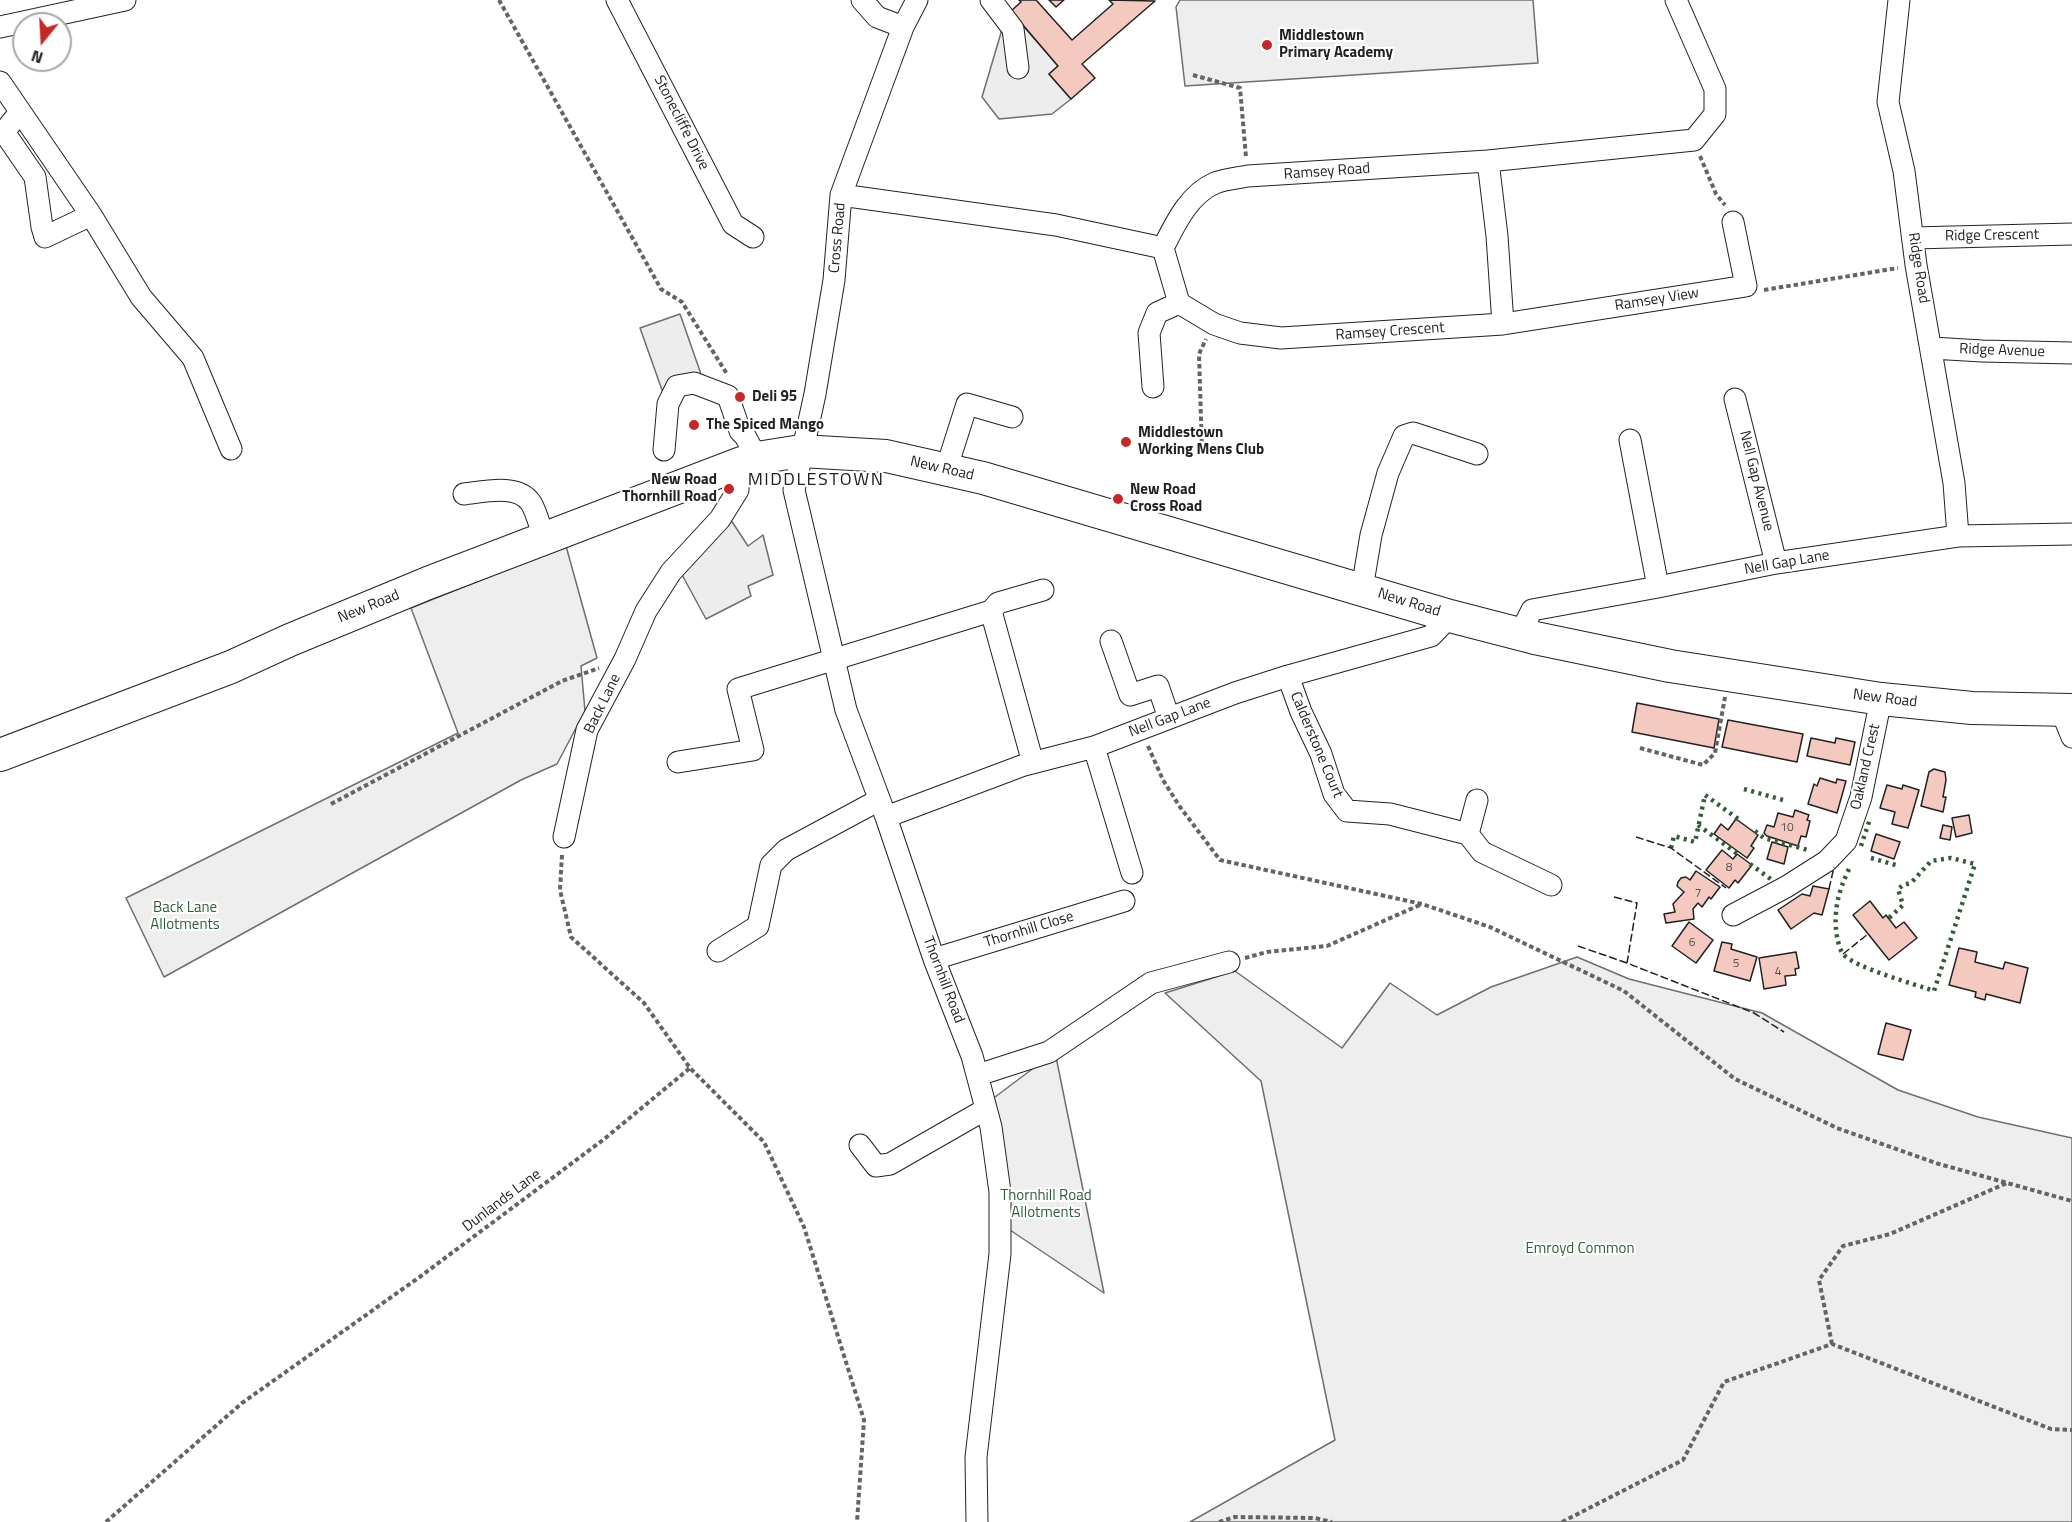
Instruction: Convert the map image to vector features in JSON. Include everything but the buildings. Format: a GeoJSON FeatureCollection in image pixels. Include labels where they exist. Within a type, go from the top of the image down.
{"type":"FeatureCollection","features":[{"type":"Feature","properties":{"kind":"highway","name":"New Road"},"geometry":{"type":"LineString","coordinates":[[0,755],[231,667],[300,635],[544,538],[748,461],[801,451],[886,456],[946,470],[1142,524],[1450,616],[1520,634],[1670,666],[1881,699],[2068,719]]}},
{"type":"Feature","properties":{"kind":"street"},"geometry":{"type":"LineString","coordinates":[[0,27],[124,0]]}},
{"type":"Feature","properties":{"kind":"street","name":"Stonecliffe Drive"},"geometry":{"type":"LineString","coordinates":[[617,0],[733,224],[753,237]]}},
{"type":"Feature","properties":{"kind":"street"},"geometry":{"type":"LineString","coordinates":[[862,0],[877,17],[903,27]]}},
{"type":"Feature","properties":{"kind":"street","name":"Cross Road"},"geometry":{"type":"LineString","coordinates":[[801,451],[815,394],[834,280],[842,195],[903,27],[917,0]]}},
{"type":"Feature","properties":{"kind":"street"},"geometry":{"type":"LineString","coordinates":[[991,0],[1013,29],[1018,68]]}},
{"type":"Feature","properties":{"kind":"street"},"geometry":{"type":"LineString","coordinates":[[1676,0],[1715,89],[1715,114],[1694,140]]}},
{"type":"Feature","properties":{"kind":"street","name":"Ridge Road"},"geometry":{"type":"LineString","coordinates":[[1899,0],[1888,102],[1904,171],[1916,265],[1954,483],[1958,536]]}},
{"type":"Feature","properties":{"kind":"street"},"geometry":{"type":"LineString","coordinates":[[0,82],[92,215],[141,297],[193,358],[231,449]]}},
{"type":"Feature","properties":{"kind":"street"},"geometry":{"type":"LineString","coordinates":[[20,112],[4,132],[35,177],[45,237],[92,215]]}},
{"type":"Feature","properties":{"kind":"street","name":"Ramsey Road"},"geometry":{"type":"LineString","coordinates":[[1163,248],[1172,228],[1191,200],[1215,183],[1248,176],[1488,161],[1694,140]]}},
{"type":"Feature","properties":{"kind":"street"},"geometry":{"type":"LineString","coordinates":[[1488,161],[1497,236],[1503,324]]}},
{"type":"Feature","properties":{"kind":"street"},"geometry":{"type":"LineString","coordinates":[[842,195],[1056,225],[1163,248],[1179,303],[1157,313],[1149,333],[1153,387]]}},
{"type":"Feature","properties":{"kind":"street"},"geometry":{"type":"LineString","coordinates":[[1733,222],[1746,286]]}},
{"type":"Feature","properties":{"kind":"street","name":"Ridge Crescent"},"geometry":{"type":"LineString","coordinates":[[1913,238],[2072,234]]}},
{"type":"Feature","properties":{"kind":"street","name":"Ramsey View"},"geometry":{"type":"LineString","coordinates":[[1503,324],[1746,286]]}},
{"type":"Feature","properties":{"kind":"street","name":"Ramsey Crescent"},"geometry":{"type":"LineString","coordinates":[[1179,303],[1214,324],[1240,333],[1281,338],[1503,324]]}},
{"type":"Feature","properties":{"kind":"street","name":"Ridge Avenue"},"geometry":{"type":"LineString","coordinates":[[1932,348],[2072,353]]}},
{"type":"Feature","properties":{"kind":"street"},"geometry":{"type":"LineString","coordinates":[[664,450],[668,404],[678,386],[694,383],[728,396],[748,461]]}},
{"type":"Feature","properties":{"kind":"street","name":"Nell Gap Avenue"},"geometry":{"type":"LineString","coordinates":[[1735,399],[1776,563]]}},
{"type":"Feature","properties":{"kind":"street"},"geometry":{"type":"LineString","coordinates":[[946,470],[967,405],[1012,417]]}},
{"type":"Feature","properties":{"kind":"street"},"geometry":{"type":"LineString","coordinates":[[1362,589],[1371,535],[1388,473],[1404,436],[1413,433],[1477,454]]}},
{"type":"Feature","properties":{"kind":"street"},"geometry":{"type":"LineString","coordinates":[[1630,440],[1658,587]]}},
{"type":"Feature","properties":{"kind":"street","name":"Thornhill Road"},"geometry":{"type":"LineString","coordinates":[[801,451],[794,489],[846,710],[934,959],[978,1075],[991,1127],[1000,1192],[1000,1254],[976,1456],[977,1522]]}},
{"type":"Feature","properties":{"kind":"street","name":"Back Lane"},"geometry":{"type":"LineString","coordinates":[[564,837],[587,730],[625,659],[646,611],[671,572],[720,519],[738,490],[748,461]]}},
{"type":"Feature","properties":{"kind":"street"},"geometry":{"type":"LineString","coordinates":[[464,494],[514,491],[521,494],[530,501],[544,538]]}},
{"type":"Feature","properties":{"kind":"street","name":"Nell Gap Lane"},"geometry":{"type":"LineString","coordinates":[[1520,634],[1532,610],[1776,563],[1958,536],[2072,534]]}},
{"type":"Feature","properties":{"kind":"street"},"geometry":{"type":"LineString","coordinates":[[678,762],[753,750],[738,689],[991,610],[998,603],[1043,590]]}},
{"type":"Feature","properties":{"kind":"street"},"geometry":{"type":"LineString","coordinates":[[991,610],[1032,763]]}},
{"type":"Feature","properties":{"kind":"street","name":"Nell Gap Lane"},"geometry":{"type":"LineString","coordinates":[[718,951],[758,926],[771,865],[786,850],[882,808],[1094,747],[1288,675],[1431,636],[1450,616]]}},
{"type":"Feature","properties":{"kind":"street"},"geometry":{"type":"LineString","coordinates":[[1111,640],[1130,694],[1158,686],[1169,718]]}},
{"type":"Feature","properties":{"kind":"street","name":"Calderstone Court"},"geometry":{"type":"LineString","coordinates":[[1288,675],[1301,712],[1321,754],[1334,794],[1347,811],[1390,814],[1468,834]]}},
{"type":"Feature","properties":{"kind":"street","name":"Oakland Crest"},"geometry":{"type":"LineString","coordinates":[[1733,915],[1786,887],[1827,861],[1846,841],[1861,797],[1881,699]]}},
{"type":"Feature","properties":{"kind":"street"},"geometry":{"type":"LineString","coordinates":[[1094,747],[1132,873]]}},
{"type":"Feature","properties":{"kind":"street"},"geometry":{"type":"LineString","coordinates":[[1477,800],[1468,834],[1482,852],[1551,885]]}},
{"type":"Feature","properties":{"kind":"street","name":"Thornhill Close"},"geometry":{"type":"LineString","coordinates":[[934,959],[1124,901]]}},
{"type":"Feature","properties":{"kind":"street"},"geometry":{"type":"LineString","coordinates":[[978,1075],[1049,1052],[1151,983],[1229,962]]}},
{"type":"Feature","properties":{"kind":"street"},"geometry":{"type":"LineString","coordinates":[[860,1145],[876,1166],[890,1164],[986,1109]]}},
{"type":"Feature","properties":{"kind":"path"},"geometry":{"type":"LineString","coordinates":[[499,0],[661,289],[682,302],[727,373],[728,396]]}},
{"type":"Feature","properties":{"kind":"path"},"geometry":{"type":"LineString","coordinates":[[1193,75],[1240,88],[1248,176]]}},
{"type":"Feature","properties":{"kind":"path"},"geometry":{"type":"LineString","coordinates":[[1694,140],[1716,194],[1730,212],[1733,222]]}},
{"type":"Feature","properties":{"kind":"path"},"geometry":{"type":"LineString","coordinates":[[1746,286],[1760,290],[1916,265]]}},
{"type":"Feature","properties":{"kind":"path"},"geometry":{"type":"LineString","coordinates":[[1203,451],[1199,354],[1214,324]]}},
{"type":"Feature","properties":{"kind":"path"},"geometry":{"type":"LineString","coordinates":[[331,804],[562,681],[625,659]]}},
{"type":"Feature","properties":{"kind":"path"},"geometry":{"type":"LineString","coordinates":[[1640,748],[1703,765],[1715,753],[1729,676]]}},
{"type":"Feature","properties":{"kind":"path"},"geometry":{"type":"LineString","coordinates":[[1141,729],[1163,780],[1180,807],[1220,860],[1422,904],[1490,927],[1624,991],[1735,1078],[1837,1128],[1939,1164],[2072,1202]]}},
{"type":"Feature","properties":{"kind":"path"},"geometry":{"type":"LineString","coordinates":[[564,837],[560,890],[571,937],[644,1003],[690,1068],[764,1142],[804,1227],[864,1420],[857,1522]]}},
{"type":"Feature","properties":{"kind":"path"},"geometry":{"type":"LineString","coordinates":[[1229,962],[1267,952],[1327,946],[1422,904]]}},
{"type":"Feature","properties":{"kind":"path","name":"Dunlands Lane"},"geometry":{"type":"LineString","coordinates":[[106,1522],[242,1403],[421,1276],[593,1148],[690,1068]]}},
{"type":"Feature","properties":{"kind":"path"},"geometry":{"type":"LineString","coordinates":[[1832,1344],[1819,1280],[1843,1246],[1890,1234],[2007,1182]]}},
{"type":"Feature","properties":{"kind":"path"},"geometry":{"type":"LineString","coordinates":[[1562,1522],[1683,1460],[1724,1382],[1832,1344],[2051,1430],[2072,1430]]}},
{"type":"Feature","properties":{"kind":"path"},"geometry":{"type":"LineString","coordinates":[[1219,1522],[1235,1517],[1285,1520],[1315,1518],[1332,1522]]}},
{"type":"Feature","properties":{"kind":"green space"},"geometry":{"type":"Polygon","coordinates":[[[1180,0],[1533,0],[1538,63],[1185,86],[1176,7],[1180,0]]]}},
{"type":"Feature","properties":{"kind":"green space","name":"Back Lane Allotments"},"geometry":{"type":"Polygon","coordinates":[[[566,546],[597,658],[581,666],[585,711],[557,764],[521,780],[164,977],[126,898],[458,733],[411,608],[566,546]]]}},
{"type":"Feature","properties":{"kind":"green space","name":"Emroyd Common"},"geometry":{"type":"Polygon","coordinates":[[[1577,957],[1629,979],[1762,1013],[1898,1090],[1978,1117],[2072,1138],[2072,1522],[1190,1522],[1335,1440],[1261,1081],[1165,993],[1235,971],[1342,1048],[1390,983],[1437,1015],[1491,987],[1577,957]]]}},
{"type":"Feature","properties":{"kind":"green space","name":"Thornhill Road Allotments"},"geometry":{"type":"Polygon","coordinates":[[[1055,1052],[1104,1293],[1010,1230],[991,1100],[1055,1052]]]}},
{"type":"Feature","properties":{"kind":"shaded area"},"geometry":{"type":"Polygon","coordinates":[[[1018,20],[1058,66],[1049,74],[1071,99],[1052,114],[999,119],[982,97],[1003,26],[1018,20]]]}},
{"type":"Feature","properties":{"kind":"shaded area"},"geometry":{"type":"Polygon","coordinates":[[[680,314],[702,377],[662,390],[640,328],[680,314]]]}},
{"type":"Feature","properties":{"kind":"shaded area"},"geometry":{"type":"Polygon","coordinates":[[[723,508],[748,546],[763,535],[773,575],[748,586],[751,596],[706,619],[674,560],[723,508]]]}},
{"type":"Feature","properties":{"kind":"hedge"},"geometry":{"type":"LineString","coordinates":[[1744,789],[1783,800]]}},
{"type":"Feature","properties":{"kind":"hedge"},"geometry":{"type":"LineString","coordinates":[[1671,848],[1674,836],[1695,842],[1705,795],[1741,821]]}},
{"type":"Feature","properties":{"kind":"hedge"},"geometry":{"type":"LineString","coordinates":[[1861,846],[1870,819]]}},
{"type":"Feature","properties":{"kind":"hedge"},"geometry":{"type":"LineString","coordinates":[[1698,825],[1739,855]]}},
{"type":"Feature","properties":{"kind":"hedge"},"geometry":{"type":"LineString","coordinates":[[1755,831],[1764,838],[1808,850]]}},
{"type":"Feature","properties":{"kind":"hedge"},"geometry":{"type":"LineString","coordinates":[[1871,858],[1899,866]]}},
{"type":"Feature","properties":{"kind":"hedge"},"geometry":{"type":"LineString","coordinates":[[1849,869],[1839,894],[1836,911],[1837,937],[1843,954],[1872,970],[1934,991],[1975,864],[1951,858],[1931,861],[1911,883],[1898,889],[1903,905],[1889,918]]}},
{"type":"Feature","properties":{"kind":"hedge"},"geometry":{"type":"LineString","coordinates":[[1750,864],[1772,880]]}},
{"type":"Feature","properties":{"kind":"fence"},"geometry":{"type":"LineString","coordinates":[[1636,837],[1671,848],[1726,888]]}},
{"type":"Feature","properties":{"kind":"fence"},"geometry":{"type":"LineString","coordinates":[[1829,889],[1834,867]]}},
{"type":"Feature","properties":{"kind":"fence"},"geometry":{"type":"LineString","coordinates":[[1614,897],[1637,903],[1627,963]]}},
{"type":"Feature","properties":{"kind":"fence"},"geometry":{"type":"LineString","coordinates":[[1843,954],[1868,934]]}},
{"type":"Feature","properties":{"kind":"fence"},"geometry":{"type":"LineString","coordinates":[[1578,946],[1754,1013],[1784,1032]]}},
{"type":"Feature","properties":{"kind":"place","name":"Middlestown Primary Academy"},"geometry":{"type":"Point","coordinates":[1267,45]}},
{"type":"Feature","properties":{"kind":"place","name":"Deli 95"},"geometry":{"type":"Point","coordinates":[740,397]}},
{"type":"Feature","properties":{"kind":"place","name":"The Spiced Mango"},"geometry":{"type":"Point","coordinates":[694,425]}},
{"type":"Feature","properties":{"kind":"place","name":"Middlestown Working Mens Club"},"geometry":{"type":"Point","coordinates":[1126,442]}},
{"type":"Feature","properties":{"kind":"place","name":"New Road Thornhill Road"},"geometry":{"type":"Point","coordinates":[729,489]}},
{"type":"Feature","properties":{"kind":"place","name":"New Road Cross Road"},"geometry":{"type":"Point","coordinates":[1118,499]}},
{"type":"Feature","properties":{"kind":"district","name":"MIDDLESTOWN"},"geometry":{"type":"Point","coordinates":[816,481]}}]}
